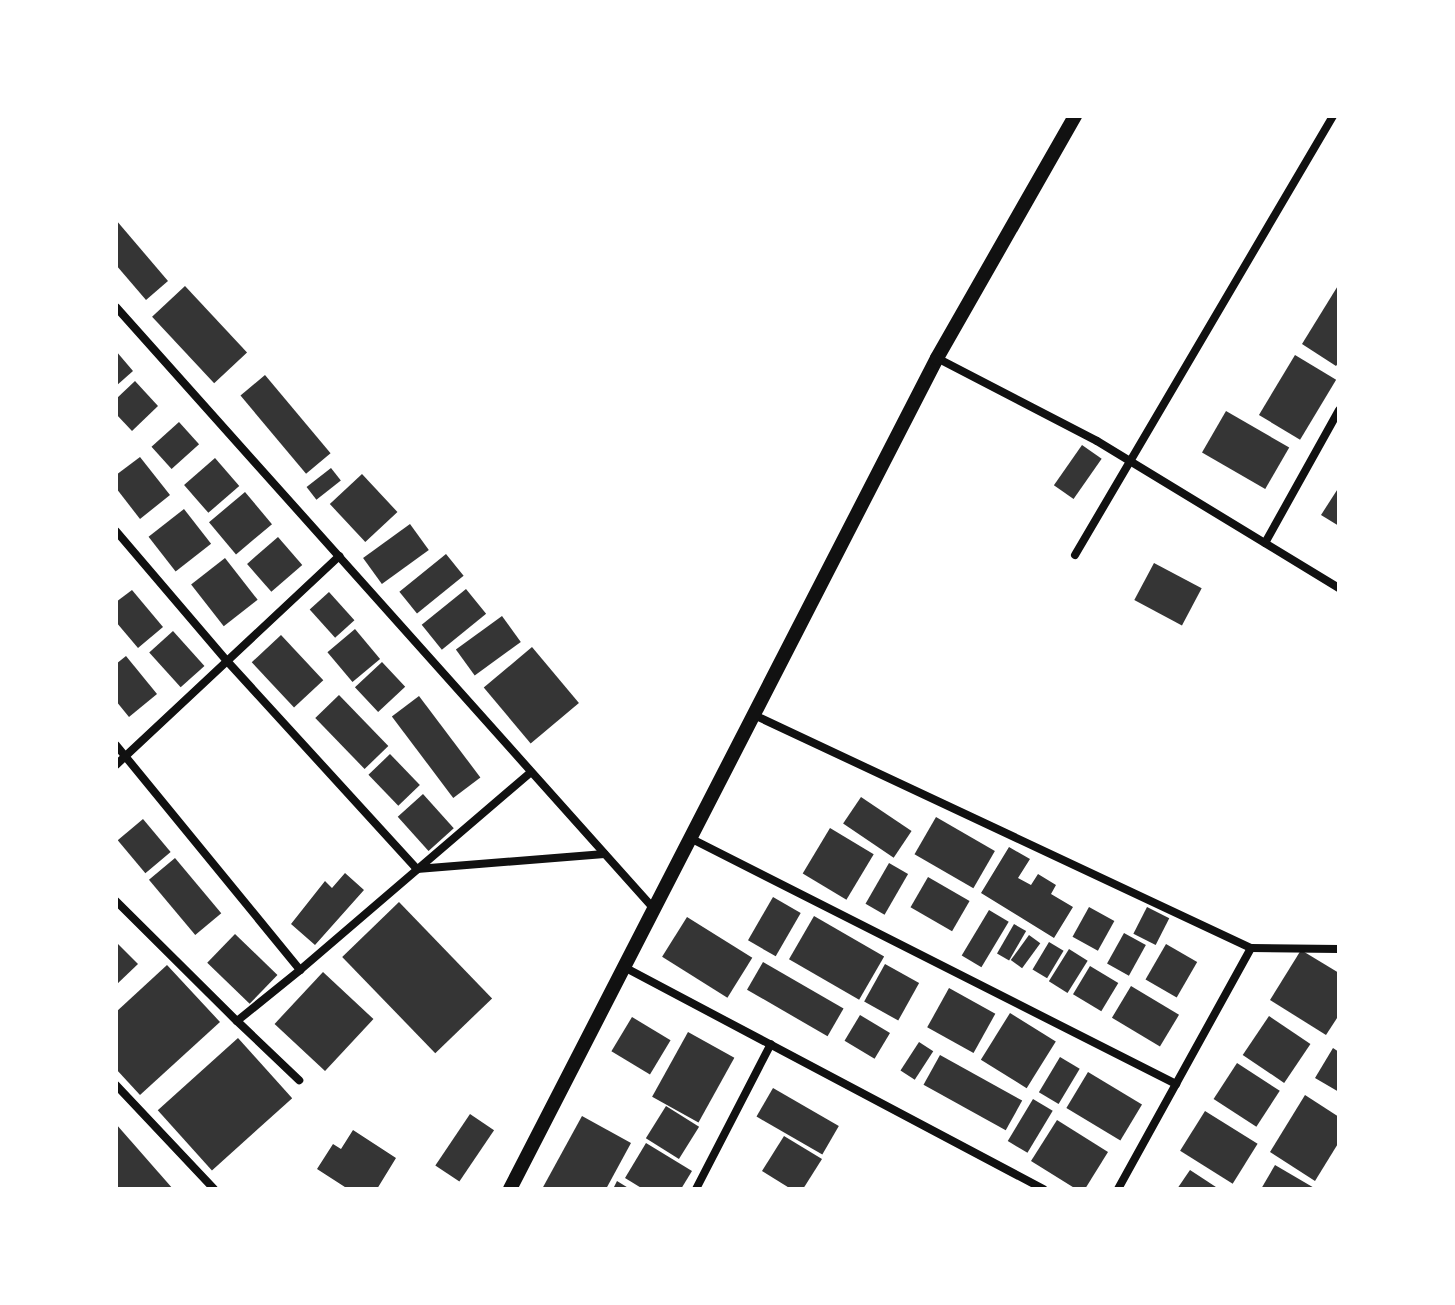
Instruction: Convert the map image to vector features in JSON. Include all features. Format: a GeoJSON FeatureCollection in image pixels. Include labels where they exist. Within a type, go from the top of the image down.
{"type":"FeatureCollection","features":[{"type":"Feature","properties":{"kind":"street"},"geometry":{"type":"LineString","coordinates":[[510,1189],[937,358],[1075,116]]}},
{"type":"Feature","properties":{"kind":"street"},"geometry":{"type":"LineString","coordinates":[[1075,555],[1133,462],[1333,116]]}},
{"type":"Feature","properties":{"kind":"street"},"geometry":{"type":"LineString","coordinates":[[116,307],[654,909]]}},
{"type":"Feature","properties":{"kind":"street"},"geometry":{"type":"LineString","coordinates":[[937,358],[1133,462],[1339,588]]}},
{"type":"Feature","properties":{"kind":"street"},"geometry":{"type":"LineString","coordinates":[[1265,543],[1339,410]]}},
{"type":"Feature","properties":{"kind":"street"},"geometry":{"type":"LineString","coordinates":[[116,531],[227,661],[417,869]]}},
{"type":"Feature","properties":{"kind":"street"},"geometry":{"type":"LineString","coordinates":[[116,765],[339,556]]}},
{"type":"Feature","properties":{"kind":"street"},"geometry":{"type":"LineString","coordinates":[[754,715],[1251,948],[1339,949]]}},
{"type":"Feature","properties":{"kind":"street"},"geometry":{"type":"LineString","coordinates":[[116,745],[300,970]]}},
{"type":"Feature","properties":{"kind":"street"},"geometry":{"type":"LineString","coordinates":[[237,1021],[531,772]]}},
{"type":"Feature","properties":{"kind":"street"},"geometry":{"type":"LineString","coordinates":[[690,838],[1176,1084]]}},
{"type":"Feature","properties":{"kind":"street"},"geometry":{"type":"LineString","coordinates":[[417,869],[604,854]]}},
{"type":"Feature","properties":{"kind":"street"},"geometry":{"type":"LineString","coordinates":[[116,901],[299,1080]]}},
{"type":"Feature","properties":{"kind":"street"},"geometry":{"type":"LineString","coordinates":[[1118,1189],[1251,948]]}},
{"type":"Feature","properties":{"kind":"street"},"geometry":{"type":"LineString","coordinates":[[624,967],[1044,1189]]}},
{"type":"Feature","properties":{"kind":"street"},"geometry":{"type":"LineString","coordinates":[[696,1189],[771,1044]]}},
{"type":"Feature","properties":{"kind":"street"},"geometry":{"type":"LineString","coordinates":[[116,1085],[214,1189]]}},
{"type":"Feature","properties":{"kind":"building"},"geometry":{"type":"Polygon","coordinates":[[[116,220],[168,281],[146,300],[116,265],[116,220]]]}},
{"type":"Feature","properties":{"kind":"building"},"geometry":{"type":"Polygon","coordinates":[[[1339,284],[1339,362],[1336,366],[1302,344],[1339,284]]]}},
{"type":"Feature","properties":{"kind":"building"},"geometry":{"type":"Polygon","coordinates":[[[185,286],[247,353],[214,383],[152,317],[185,286]]]}},
{"type":"Feature","properties":{"kind":"building"},"geometry":{"type":"Polygon","coordinates":[[[116,351],[133,371],[116,386],[116,351]]]}},
{"type":"Feature","properties":{"kind":"building"},"geometry":{"type":"Polygon","coordinates":[[[1295,355],[1336,380],[1300,440],[1259,415],[1295,355]]]}},
{"type":"Feature","properties":{"kind":"building"},"geometry":{"type":"Polygon","coordinates":[[[265,375],[331,453],[306,474],[240,396],[265,375]]]}},
{"type":"Feature","properties":{"kind":"building"},"geometry":{"type":"Polygon","coordinates":[[[135,381],[158,406],[132,431],[116,414],[116,399],[135,381]]]}},
{"type":"Feature","properties":{"kind":"building"},"geometry":{"type":"Polygon","coordinates":[[[1226,411],[1289,448],[1265,489],[1202,453],[1226,411]]]}},
{"type":"Feature","properties":{"kind":"building"},"geometry":{"type":"Polygon","coordinates":[[[179,422],[199,444],[172,469],[152,447],[179,422]]]}},
{"type":"Feature","properties":{"kind":"building"},"geometry":{"type":"Polygon","coordinates":[[[1082,445],[1102,459],[1074,499],[1054,485],[1082,445]]]}},
{"type":"Feature","properties":{"kind":"building"},"geometry":{"type":"Polygon","coordinates":[[[140,457],[170,495],[140,519],[116,488],[116,475],[140,457]]]}},
{"type":"Feature","properties":{"kind":"building"},"geometry":{"type":"Polygon","coordinates":[[[215,458],[239,486],[208,513],[184,485],[215,458]]]}},
{"type":"Feature","properties":{"kind":"building"},"geometry":{"type":"Polygon","coordinates":[[[331,468],[341,481],[316,500],[307,487],[331,468]]]}},
{"type":"Feature","properties":{"kind":"building"},"geometry":{"type":"Polygon","coordinates":[[[362,474],[397,512],[365,542],[330,504],[362,474]]]}},
{"type":"Feature","properties":{"kind":"building"},"geometry":{"type":"Polygon","coordinates":[[[1339,487],[1339,526],[1321,515],[1339,487]]]}},
{"type":"Feature","properties":{"kind":"building"},"geometry":{"type":"Polygon","coordinates":[[[245,492],[272,524],[236,554],[209,522],[245,492]]]}},
{"type":"Feature","properties":{"kind":"building"},"geometry":{"type":"Polygon","coordinates":[[[184,509],[211,544],[176,571],[149,537],[184,509]]]}},
{"type":"Feature","properties":{"kind":"building"},"geometry":{"type":"Polygon","coordinates":[[[410,524],[429,550],[382,584],[363,558],[410,524]]]}},
{"type":"Feature","properties":{"kind":"building"},"geometry":{"type":"Polygon","coordinates":[[[278,537],[302,565],[271,592],[247,564],[278,537]]]}},
{"type":"Feature","properties":{"kind":"building"},"geometry":{"type":"Polygon","coordinates":[[[446,554],[464,576],[417,614],[399,592],[446,554]]]}},
{"type":"Feature","properties":{"kind":"building"},"geometry":{"type":"Polygon","coordinates":[[[225,558],[258,600],[224,626],[191,584],[225,558]]]}},
{"type":"Feature","properties":{"kind":"building"},"geometry":{"type":"Polygon","coordinates":[[[1154,563],[1202,588],[1182,625],[1134,600],[1154,563]]]}},
{"type":"Feature","properties":{"kind":"building"},"geometry":{"type":"Polygon","coordinates":[[[466,589],[486,614],[442,650],[422,625],[466,589]]]}},
{"type":"Feature","properties":{"kind":"building"},"geometry":{"type":"Polygon","coordinates":[[[132,590],[163,627],[138,648],[116,622],[116,602],[132,590]]]}},
{"type":"Feature","properties":{"kind":"building"},"geometry":{"type":"Polygon","coordinates":[[[329,592],[354,620],[335,638],[310,609],[329,592]]]}},
{"type":"Feature","properties":{"kind":"building"},"geometry":{"type":"Polygon","coordinates":[[[502,616],[521,642],[475,675],[456,650],[502,616]]]}},
{"type":"Feature","properties":{"kind":"building"},"geometry":{"type":"Polygon","coordinates":[[[355,629],[380,659],[352,682],[327,652],[355,629]]]}},
{"type":"Feature","properties":{"kind":"building"},"geometry":{"type":"Polygon","coordinates":[[[173,631],[204,666],[181,687],[149,652],[173,631]]]}},
{"type":"Feature","properties":{"kind":"building"},"geometry":{"type":"Polygon","coordinates":[[[281,635],[323,680],[294,708],[252,662],[281,635]]]}},
{"type":"Feature","properties":{"kind":"building"},"geometry":{"type":"Polygon","coordinates":[[[532,647],[579,703],[531,743],[484,687],[532,647]]]}},
{"type":"Feature","properties":{"kind":"building"},"geometry":{"type":"Polygon","coordinates":[[[126,656],[157,694],[129,717],[116,701],[116,664],[126,656]]]}},
{"type":"Feature","properties":{"kind":"building"},"geometry":{"type":"Polygon","coordinates":[[[382,662],[405,687],[378,712],[355,687],[382,662]]]}},
{"type":"Feature","properties":{"kind":"building"},"geometry":{"type":"Polygon","coordinates":[[[339,695],[388,746],[365,769],[315,718],[339,695]]]}},
{"type":"Feature","properties":{"kind":"building"},"geometry":{"type":"Polygon","coordinates":[[[419,696],[480,777],[453,798],[392,716],[419,696]]]}},
{"type":"Feature","properties":{"kind":"building"},"geometry":{"type":"Polygon","coordinates":[[[390,754],[420,785],[398,806],[368,775],[390,754]]]}},
{"type":"Feature","properties":{"kind":"building"},"geometry":{"type":"Polygon","coordinates":[[[423,794],[454,828],[429,851],[398,817],[423,794]]]}},
{"type":"Feature","properties":{"kind":"building"},"geometry":{"type":"Polygon","coordinates":[[[861,797],[912,831],[894,858],[843,824],[861,797]]]}},
{"type":"Feature","properties":{"kind":"building"},"geometry":{"type":"Polygon","coordinates":[[[936,817],[995,851],[973,888],[914,854],[936,817]]]}},
{"type":"Feature","properties":{"kind":"building"},"geometry":{"type":"Polygon","coordinates":[[[143,819],[171,852],[145,873],[118,840],[143,819]]]}},
{"type":"Feature","properties":{"kind":"building"},"geometry":{"type":"Polygon","coordinates":[[[830,828],[874,854],[846,900],[803,873],[830,828]]]}},
{"type":"Feature","properties":{"kind":"building"},"geometry":{"type":"Polygon","coordinates":[[[1009,847],[1030,859],[1018,878],[1031,885],[1038,874],[1056,885],[1051,894],[1073,907],[1054,938],[981,893],[1009,847]]]}},
{"type":"Feature","properties":{"kind":"building"},"geometry":{"type":"Polygon","coordinates":[[[175,858],[221,913],[195,935],[149,880],[175,858]]]}},
{"type":"Feature","properties":{"kind":"building"},"geometry":{"type":"Polygon","coordinates":[[[889,863],[908,874],[885,915],[866,904],[889,863]]]}},
{"type":"Feature","properties":{"kind":"building"},"geometry":{"type":"Polygon","coordinates":[[[345,873],[364,890],[315,945],[291,924],[325,881],[332,888],[345,873]]]}},
{"type":"Feature","properties":{"kind":"building"},"geometry":{"type":"Polygon","coordinates":[[[928,877],[970,901],[952,931],[910,907],[928,877]]]}},
{"type":"Feature","properties":{"kind":"building"},"geometry":{"type":"Polygon","coordinates":[[[773,897],[801,913],[776,956],[748,940],[773,897]]]}},
{"type":"Feature","properties":{"kind":"building"},"geometry":{"type":"Polygon","coordinates":[[[399,902],[492,998],[435,1053],[342,957],[399,902]]]}},
{"type":"Feature","properties":{"kind":"building"},"geometry":{"type":"Polygon","coordinates":[[[1089,907],[1114,921],[1098,951],[1073,937],[1089,907]]]}},
{"type":"Feature","properties":{"kind":"building"},"geometry":{"type":"Polygon","coordinates":[[[1147,907],[1169,918],[1156,945],[1133,934],[1147,907]]]}},
{"type":"Feature","properties":{"kind":"building"},"geometry":{"type":"Polygon","coordinates":[[[989,910],[1009,922],[981,967],[962,955],[989,910]]]}},
{"type":"Feature","properties":{"kind":"building"},"geometry":{"type":"Polygon","coordinates":[[[814,916],[884,956],[859,1000],[789,959],[814,916]]]}},
{"type":"Feature","properties":{"kind":"building"},"geometry":{"type":"Polygon","coordinates":[[[687,917],[752,958],[727,998],[662,957],[687,917]]]}},
{"type":"Feature","properties":{"kind":"building"},"geometry":{"type":"Polygon","coordinates":[[[1014,924],[1026,931],[1009,960],[997,953],[1014,924]]]}},
{"type":"Feature","properties":{"kind":"building"},"geometry":{"type":"Polygon","coordinates":[[[1124,933],[1146,945],[1129,976],[1107,964],[1124,933]]]}},
{"type":"Feature","properties":{"kind":"building"},"geometry":{"type":"Polygon","coordinates":[[[235,934],[277,975],[250,1004],[207,963],[235,934]]]}},
{"type":"Feature","properties":{"kind":"building"},"geometry":{"type":"Polygon","coordinates":[[[1029,935],[1040,943],[1022,968],[1011,960],[1029,935]]]}},
{"type":"Feature","properties":{"kind":"building"},"geometry":{"type":"Polygon","coordinates":[[[116,942],[138,964],[116,985],[116,942]]]}},
{"type":"Feature","properties":{"kind":"building"},"geometry":{"type":"Polygon","coordinates":[[[1049,942],[1064,951],[1047,978],[1033,969],[1049,942]]]}},
{"type":"Feature","properties":{"kind":"building"},"geometry":{"type":"Polygon","coordinates":[[[1166,944],[1197,962],[1177,998],[1146,980],[1166,944]]]}},
{"type":"Feature","properties":{"kind":"building"},"geometry":{"type":"Polygon","coordinates":[[[1069,949],[1088,961],[1068,993],[1049,981],[1069,949]]]}},
{"type":"Feature","properties":{"kind":"building"},"geometry":{"type":"Polygon","coordinates":[[[1301,950],[1339,973],[1339,1015],[1326,1035],[1270,1000],[1301,950]]]}},
{"type":"Feature","properties":{"kind":"building"},"geometry":{"type":"Polygon","coordinates":[[[763,962],[844,1008],[828,1036],[747,990],[763,962]]]}},
{"type":"Feature","properties":{"kind":"building"},"geometry":{"type":"Polygon","coordinates":[[[885,964],[919,983],[898,1021],[864,1002],[885,964]]]}},
{"type":"Feature","properties":{"kind":"building"},"geometry":{"type":"Polygon","coordinates":[[[167,965],[220,1022],[140,1095],[116,1069],[116,1012],[167,965]]]}},
{"type":"Feature","properties":{"kind":"building"},"geometry":{"type":"Polygon","coordinates":[[[1090,966],[1118,983],[1101,1011],[1073,994],[1090,966]]]}},
{"type":"Feature","properties":{"kind":"building"},"geometry":{"type":"Polygon","coordinates":[[[323,972],[373,1019],[325,1071],[275,1024],[323,972]]]}},
{"type":"Feature","properties":{"kind":"building"},"geometry":{"type":"Polygon","coordinates":[[[1131,986],[1179,1015],[1160,1047],[1112,1018],[1131,986]]]}},
{"type":"Feature","properties":{"kind":"building"},"geometry":{"type":"Polygon","coordinates":[[[949,988],[995,1014],[974,1053],[927,1027],[949,988]]]}},
{"type":"Feature","properties":{"kind":"building"},"geometry":{"type":"Polygon","coordinates":[[[1010,1013],[1056,1042],[1027,1088],[981,1060],[1010,1013]]]}},
{"type":"Feature","properties":{"kind":"building"},"geometry":{"type":"Polygon","coordinates":[[[860,1015],[890,1033],[875,1059],[845,1041],[860,1015]]]}},
{"type":"Feature","properties":{"kind":"building"},"geometry":{"type":"Polygon","coordinates":[[[1269,1016],[1310,1044],[1284,1083],[1243,1055],[1269,1016]]]}},
{"type":"Feature","properties":{"kind":"building"},"geometry":{"type":"Polygon","coordinates":[[[632,1017],[671,1040],[650,1074],[611,1051],[632,1017]]]}},
{"type":"Feature","properties":{"kind":"building"},"geometry":{"type":"Polygon","coordinates":[[[688,1032],[734,1058],[698,1122],[652,1097],[688,1032]]]}},
{"type":"Feature","properties":{"kind":"building"},"geometry":{"type":"Polygon","coordinates":[[[238,1038],[292,1098],[212,1170],[158,1110],[238,1038]]]}},
{"type":"Feature","properties":{"kind":"building"},"geometry":{"type":"Polygon","coordinates":[[[919,1042],[933,1051],[915,1080],[900,1071],[919,1042]]]}},
{"type":"Feature","properties":{"kind":"building"},"geometry":{"type":"Polygon","coordinates":[[[1333,1048],[1339,1052],[1339,1092],[1315,1078],[1333,1048]]]}},
{"type":"Feature","properties":{"kind":"building"},"geometry":{"type":"Polygon","coordinates":[[[940,1055],[1022,1101],[1006,1130],[924,1085],[940,1055]]]}},
{"type":"Feature","properties":{"kind":"building"},"geometry":{"type":"Polygon","coordinates":[[[1060,1057],[1080,1069],[1059,1104],[1039,1092],[1060,1057]]]}},
{"type":"Feature","properties":{"kind":"building"},"geometry":{"type":"Polygon","coordinates":[[[1237,1063],[1280,1091],[1256,1127],[1214,1099],[1237,1063]]]}},
{"type":"Feature","properties":{"kind":"building"},"geometry":{"type":"Polygon","coordinates":[[[1088,1072],[1142,1104],[1120,1140],[1066,1108],[1088,1072]]]}},
{"type":"Feature","properties":{"kind":"building"},"geometry":{"type":"Polygon","coordinates":[[[773,1088],[839,1126],[822,1155],[756,1117],[773,1088]]]}},
{"type":"Feature","properties":{"kind":"building"},"geometry":{"type":"Polygon","coordinates":[[[1305,1095],[1339,1117],[1339,1142],[1315,1181],[1270,1152],[1305,1095]]]}},
{"type":"Feature","properties":{"kind":"building"},"geometry":{"type":"Polygon","coordinates":[[[1033,1099],[1053,1111],[1027,1153],[1008,1141],[1033,1099]]]}},
{"type":"Feature","properties":{"kind":"building"},"geometry":{"type":"Polygon","coordinates":[[[666,1106],[699,1127],[679,1159],[646,1138],[666,1106]]]}},
{"type":"Feature","properties":{"kind":"building"},"geometry":{"type":"Polygon","coordinates":[[[1205,1111],[1258,1144],[1233,1184],[1180,1151],[1205,1111]]]}},
{"type":"Feature","properties":{"kind":"building"},"geometry":{"type":"Polygon","coordinates":[[[470,1114],[494,1130],[459,1182],[435,1165],[470,1114]]]}},
{"type":"Feature","properties":{"kind":"building"},"geometry":{"type":"Polygon","coordinates":[[[582,1116],[631,1143],[606,1189],[542,1189],[582,1116]]]}},
{"type":"Feature","properties":{"kind":"building"},"geometry":{"type":"Polygon","coordinates":[[[1057,1120],[1108,1152],[1085,1189],[1076,1189],[1031,1161],[1057,1120]]]}},
{"type":"Feature","properties":{"kind":"building"},"geometry":{"type":"Polygon","coordinates":[[[116,1124],[173,1189],[116,1189],[116,1124]]]}},
{"type":"Feature","properties":{"kind":"building"},"geometry":{"type":"Polygon","coordinates":[[[353,1130],[396,1158],[377,1189],[348,1189],[317,1169],[333,1144],[341,1149],[353,1130]]]}},
{"type":"Feature","properties":{"kind":"building"},"geometry":{"type":"Polygon","coordinates":[[[784,1136],[822,1159],[803,1189],[791,1189],[762,1171],[784,1136]]]}},
{"type":"Feature","properties":{"kind":"building"},"geometry":{"type":"Polygon","coordinates":[[[646,1143],[692,1171],[681,1189],[643,1189],[625,1178],[646,1143]]]}},
{"type":"Feature","properties":{"kind":"building"},"geometry":{"type":"Polygon","coordinates":[[[1275,1165],[1316,1189],[1261,1189],[1275,1165]]]}},
{"type":"Feature","properties":{"kind":"building"},"geometry":{"type":"Polygon","coordinates":[[[1190,1170],[1219,1189],[1177,1189],[1190,1170]]]}},
{"type":"Feature","properties":{"kind":"building"},"geometry":{"type":"Polygon","coordinates":[[[617,1181],[630,1189],[613,1189],[617,1181]]]}}]}
